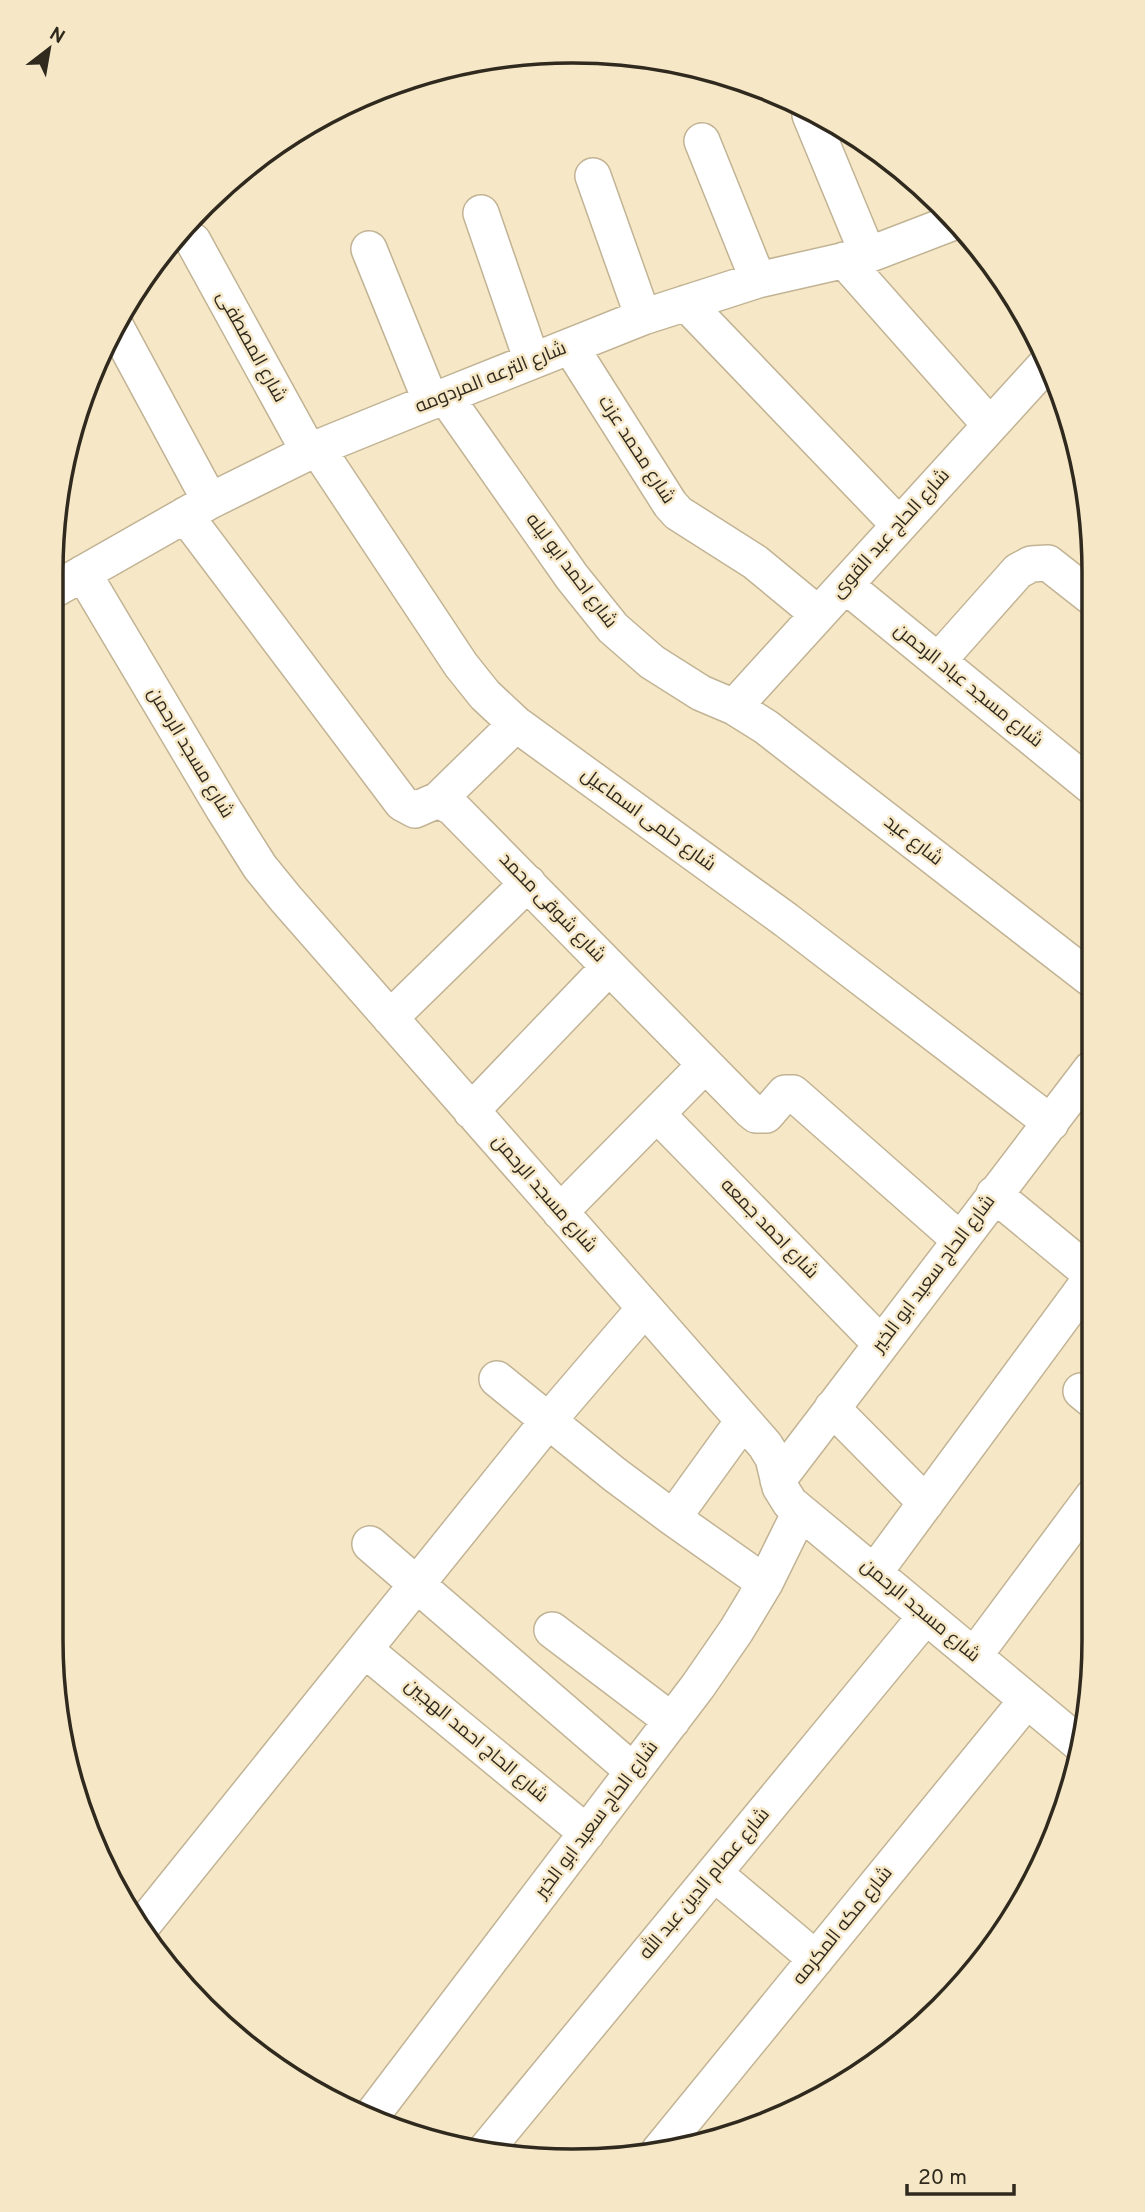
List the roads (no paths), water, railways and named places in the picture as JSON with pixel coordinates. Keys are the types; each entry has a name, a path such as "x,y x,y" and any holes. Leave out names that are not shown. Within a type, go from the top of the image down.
{"street":[{"path":"813,124 856,258 990,425"},
{"path":"702,141 758,280"},
{"path":"593,176 643,317"},
{"path":"481,213 532,361"},
{"name":"شارع الترعه المردومه","path":"63,585 198,508 313,450 438,399 643,317 758,280 856,258 945,225"},
{"name":"شارع المصطفى","path":"194,241 313,450"},
{"name":"شارع احمد ابو ليله","path":"369,249 438,399 572,577 613,628 652,662 701,693 734,707"},
{"path":"685,303 899,525"},
{"path":"121,338 198,508 402,803 415,810 438,800 516,724"},
{"name":"شارع محمد عزت","path":"570,346 678,513 755,562 818,614"},
{"name":"شارع الحاج عبد القوى","path":"734,707 990,425 1043,377"},
{"name":"شارع حلمى اسماعيل","path":"313,450 461,665 485,695 516,724 786,920 1051,1123"},
{"path":"938,662 1018,571 1031,564 1048,563 1082,590"},
{"name":"شارع مسجد الرحمن","path":"83,573 216,798 260,867 743,1421 773,1458 778,1480 790,1503 1027,1700 1074,1729"},
{"name":"شارع مسجد عباد الرحمن","path":"845,585 1082,779"},
{"name":"شارع عيد","path":"734,707 766,727 1082,972"},
{"name":"شارع شوقى محمد","path":"438,800 452,807 756,1115 766,1115 785,1093 793,1093 960,1240"},
{"path":"390,1018 528,883"},
{"path":"471,1111 609,967"},
{"path":"560,1212 705,1065"},
{"name":"شارع الحاج سعيد ابو الخير","path":"778,1480 994,1194 1051,1123 1082,1095"},
{"name":"شارع احمد جمعه","path":"657,1114 881,1344"},
{"path":"994,1194 1082,1268"},
{"path":"874,1573 1082,1290"},
{"path":"147,1920 548,1421 645,1309"},
{"path":"496,1379 673,1518 765,1583"},
{"path":"832,1408 926,1503"},
{"path":"673,1518 743,1421"},
{"path":"974,1656 1082,1511"},
{"name":"شارع الحاج سعيد ابو الخير","path":"377,2109 729,1642 765,1583 800,1512"},
{"path":"370,1544 633,1771"},
{"name":"شارع عصام الدين عبد الله","path":"492,2142 926,1616"},
{"path":"552,1630 672,1721"},
{"name":"شارع الحاج احمد الهجين","path":"365,1650 587,1833"},
{"name":"شارع مكه المكرمه","path":"668,2140 1027,1700"},
{"path":"714,1873 816,1958"}]}
